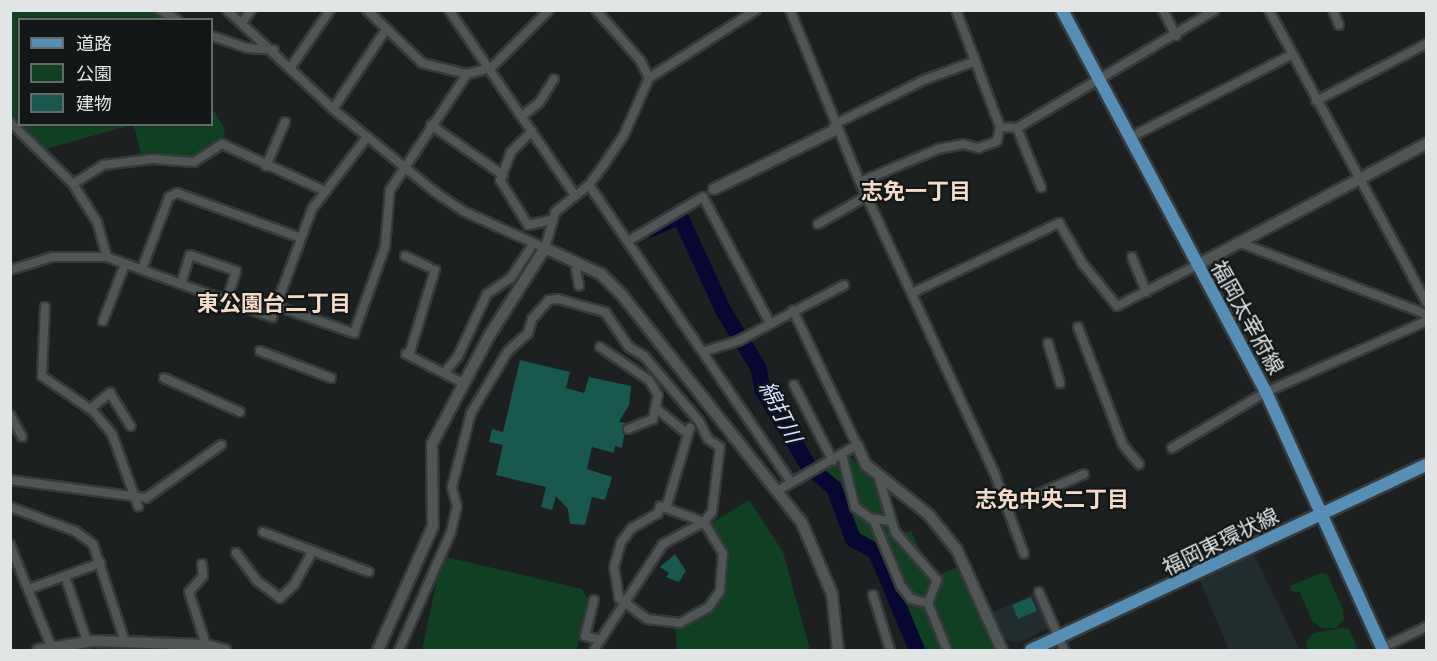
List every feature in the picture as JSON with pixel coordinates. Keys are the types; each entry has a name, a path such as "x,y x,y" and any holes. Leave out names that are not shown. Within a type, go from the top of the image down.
{"main road":[{"name":"福岡太宰府線","path":"1062,10 1266,392 1323,512 1382,649"},
{"name":"福岡東環状線","path":"1031,651 1062,645 1323,512 1426,465"}],"street":[{"path":"160,10 174,18"},
{"path":"227,10 274,50 333,109 463,211 601,274 622,295 802,523 821,559 832,594 838,651"},
{"path":"242,23 251,10"},
{"path":"291,67 330,10"},
{"path":"367,10 422,63 467,74 492,68 549,10"},
{"path":"449,10 492,68 574,194"},
{"path":"596,10 639,60 649,78"},
{"path":"378,651 433,526 432,444 463,384 545,248 551,220 574,194 589,185 624,135 649,78 745,13 756,10"},
{"path":"790,10 860,182 1007,508 1024,554"},
{"path":"860,182 938,149 963,144 978,148 997,141 1000,127 956,10"},
{"path":"1162,10 1176,36"},
{"path":"1000,127 1017,128 1097,79 1176,36 1215,10"},
{"path":"1269,10 1291,55 1426,302"},
{"path":"1334,10 1339,25"},
{"path":"333,109 387,28"},
{"path":"213,36 247,48 274,50"},
{"path":"1316,101 1426,44"},
{"path":"1129,138 1291,55"},
{"path":"714,189 833,131 837,123 924,80 976,60"},
{"path":"276,306 354,333 387,248 390,190 403,165 430,124 467,74"},
{"path":"523,116 539,103 554,79"},
{"path":"10,122 73,184 97,222 107,257"},
{"path":"266,166 285,122"},
{"path":"430,124 502,175"},
{"path":"1017,128 1041,187"},
{"path":"532,131 511,152 500,180 528,225 551,220"},
{"path":"10,270 52,257 107,257 272,317 302,238 324,190 367,137"},
{"path":"73,184 104,165 152,159 194,162 222,144 266,166 324,190"},
{"path":"912,293 1059,223 1083,264 1117,306 1197,266 1237,241 1358,177 1426,144"},
{"path":"589,185 705,351 790,481"},
{"path":"142,269 169,197 177,193 302,238"},
{"path":"818,224 867,196"},
{"path":"628,241 703,197 770,323"},
{"path":"1237,241 1426,314"},
{"path":"446,371 462,349 484,293 511,278 530,249"},
{"path":"181,284 190,255 236,271 227,301"},
{"path":"405,256 432,268 407,355 446,371 463,384"},
{"path":"1132,257 1146,292"},
{"path":"103,321 125,264"},
{"path":"576,270 579,286"},
{"path":"705,351 738,341 844,285"},
{"path":"399,651 451,532 457,506 452,487 471,413 496,368 528,333 532,319 549,300 594,304 604,312 629,347 644,356 699,420 708,439 720,447 716,500 704,522 663,544 594,651"},
{"path":"45,307 42,376 90,409 112,434 137,496 138,506"},
{"path":"793,310 857,445 879,478 890,521 898,538 937,580 928,603 947,651"},
{"path":"1172,448 1266,392 1426,321"},
{"path":"1078,327 1123,445 1139,464"},
{"path":"1048,343 1060,383"},
{"path":"600,347 649,380 658,395 658,410 647,424 628,429"},
{"path":"260,351 332,378"},
{"path":"164,378 240,412"},
{"path":"794,385 833,461"},
{"path":"90,409 110,393 131,426"},
{"path":"658,410 688,430 666,508"},
{"path":"10,415 22,436"},
{"path":"10,480 152,496 220,445"},
{"path":"777,491 790,481 833,461 857,445"},
{"path":"842,454 855,507 873,519 890,521"},
{"path":"1007,508 1084,474"},
{"path":"879,478 929,515 957,550 1002,651"},
{"path":"660,506 704,522 723,554 720,591 709,608 696,617 665,623 623,606 614,567 621,542 632,528 658,513 660,506"},
{"path":"10,507 75,531 93,544 125,642"},
{"path":"873,519 901,586 911,599 928,603"},
{"path":"263,531 369,572"},
{"path":"10,544 51,646"},
{"path":"236,553 256,580 280,598 294,585 313,550"},
{"path":"28,589 100,563"},
{"path":"202,564 204,576 189,592 206,645"},
{"path":"65,576 87,641"},
{"path":"1040,591 1062,645"},
{"path":"873,595 890,651"},
{"path":"594,600 585,636 601,640"},
{"path":"1382,649 1426,627"},
{"path":"38,651 51,646 87,641 206,645 225,651"}],"shaded area":[{"path":"1253,552 1300,650 1229,650 1200,581"},
{"path":"1035,593 1049,628 1019,643 1004,640 991,613"}],"green space":[{"path":"11,11 154,11 168,18 18,18 18,124 11,117"},
{"path":"213,110 225,129 223,140 193,159 141,156 134,126 213,126"},
{"path":"19,126 127,126 42,150"},
{"path":"851,457 873,481 893,536 911,531 933,578 960,566 996,650 915,650 878,548 853,537 832,483 817,473"},
{"path":"749,500 783,552 810,650 677,650 675,628 709,612 722,592 725,554 710,524"},
{"path":"442,556 582,589 588,600 577,650 422,650"},
{"path":"1321,573 1327,574 1343,609 1344,619 1336,628 1322,628 1312,621 1300,592 1291,591 1290,586"},
{"path":"1341,628 1349,629 1358,650 1308,650 1306,642 1313,633"}],"building":[{"path":"520,360 570,372 566,388 584,393 589,377 631,386 629,405 619,422 626,423 622,448 615,446 614,453 592,447 587,469 612,477 605,500 592,497 585,525 570,524 568,509 556,496 552,510 541,507 546,487 496,475 503,445 489,442 492,429 503,432"},
{"path":"675,554 686,571 679,582 666,577 669,573 660,567"},
{"path":"1031,597 1037,611 1018,619 1012,605"}],"waterway":[{"name":"綿打川","path":"651,229 680,216 723,310 759,369 762,389 809,467 834,488 853,539 876,552 917,650"}],"district":[{"name":"志免一丁目","path":"916,192"},
{"name":"東公園台二丁目","path":"274,304"},
{"name":"志免中央二丁目","path":"1052,500"}]}
